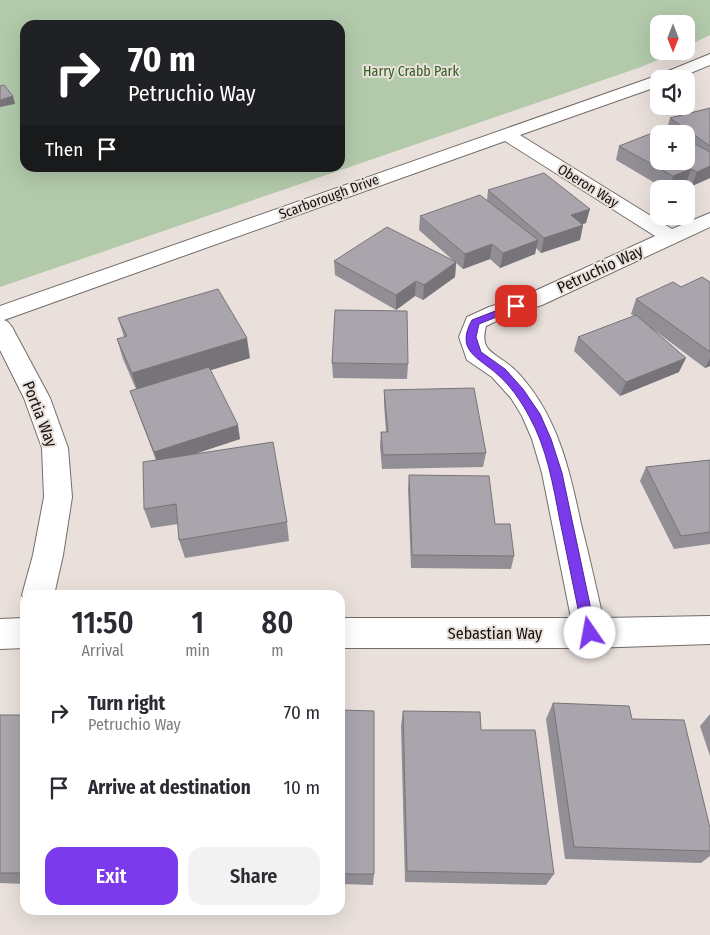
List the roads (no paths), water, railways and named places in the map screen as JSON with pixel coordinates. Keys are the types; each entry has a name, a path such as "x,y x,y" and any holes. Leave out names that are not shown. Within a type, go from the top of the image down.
{"street":[{"name":"Scarborough Drive","path":"682,70 710,59"},
{"name":"Scarborough Drive","path":"0,314 650,83"},
{"name":"Oberon Way","path":"506,134 671,237"},
{"name":"Petruchio Way","path":"590,633 556,473 545,439 534,414 520,392 501,371 476,354 471,337 475,322 534,300 710,219"},
{"name":"Portia Way","path":"0,327 37,398 56,448 58,497 39,590"},
{"name":"Sebastian Way","path":"345,633 590,633 710,630"},
{"path":"0,634 20,633"}],"park label":[{"name":"Harry Crabb Park","path":"411,71"}]}
